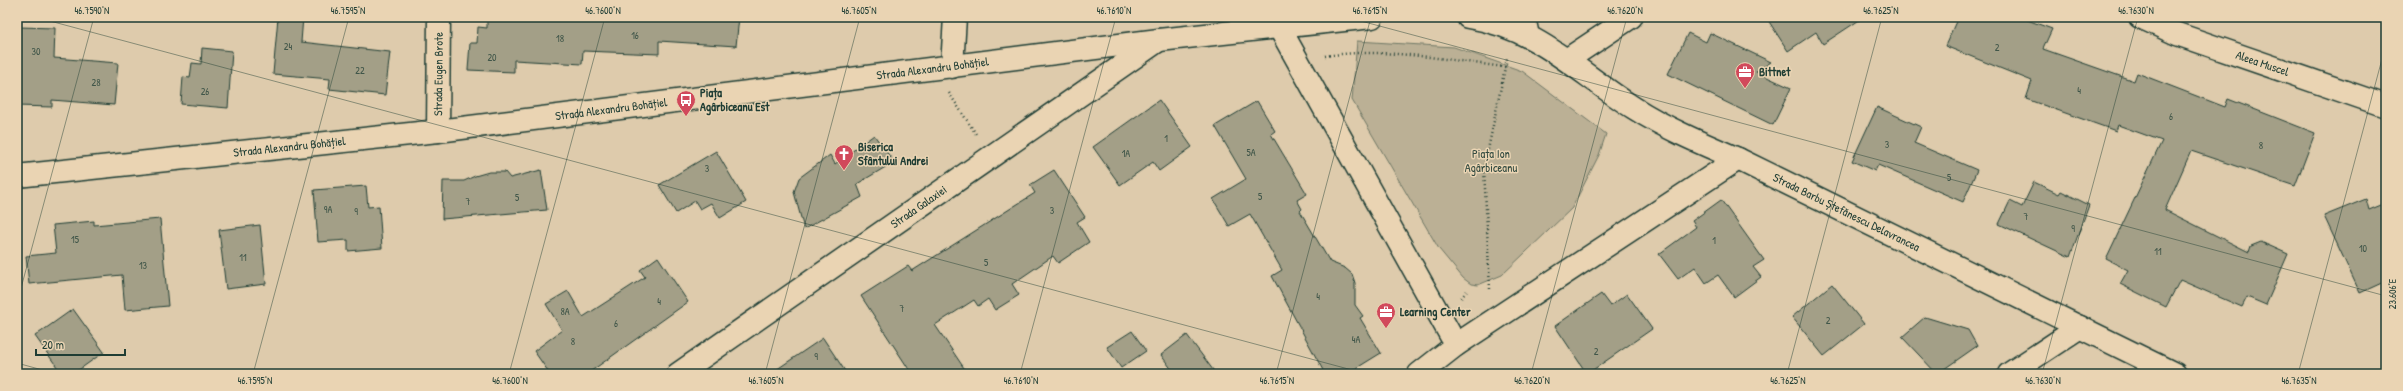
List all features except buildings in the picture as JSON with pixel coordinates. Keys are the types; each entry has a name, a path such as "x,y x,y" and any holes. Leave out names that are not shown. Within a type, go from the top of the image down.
{"main road":[{"name":"Strada Eugen Brote","path":"438,132 439,17"},
{"path":"943,68 954,17"},
{"name":"Strada Alexandru Bohățiel","path":"17,176 438,132 1159,40 1372,17"},
{"path":"1468,17 1509,27 1526,26"},
{"path":"1568,59 1631,17"},
{"name":"Aleea Muscel","path":"2140,17 2177,34 2386,106"},
{"name":"Strada Barbu Ștefănescu Delavrancea","path":"1526,26 1634,109 1677,132 1738,159 2175,374"},
{"path":"1279,27 1456,345"},
{"name":"Strada Galaxiei","path":"678,374 1159,40"},
{"path":"1419,374 1456,345 1738,159"},
{"path":"2009,374 2080,327"}],"path":[{"path":"1350,52 1388,53 1505,67"},
{"path":"1490,289 1484,169 1507,58"},
{"path":"943,68 990,157"}],"green space":[{"name":"Piața Ion Agârbiceanu","path":"1357,41 1454,47 1522,71 1606,134 1599,155 1572,208 1502,275 1478,285 1471,284 1463,278 1439,249 1352,100"}],"place":[{"name":"Bittnet","path":"1745,89"},
{"name":"Piața Agârbiceanu Est","path":"686,117"},
{"name":"Biserica Sfântului Andrei","path":"844,171"},
{"name":"Learning Center","path":"1386,329"}]}
